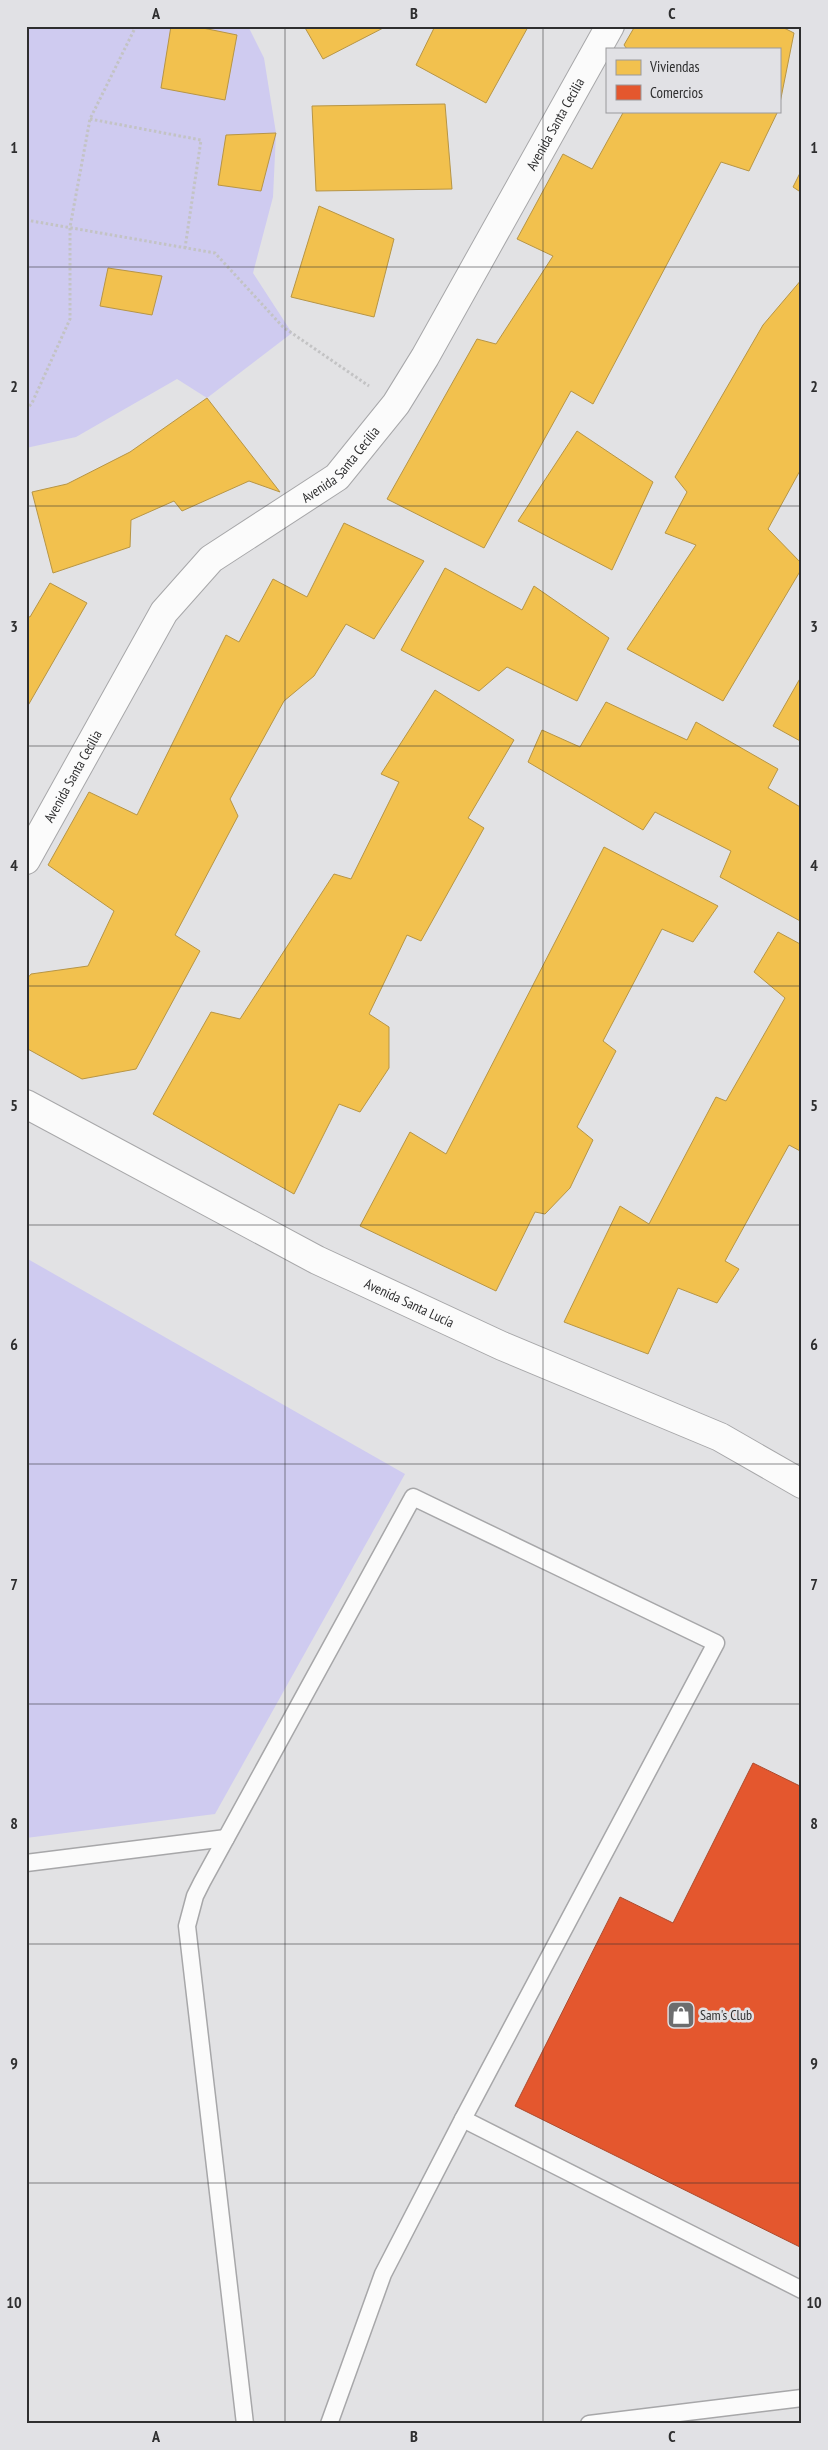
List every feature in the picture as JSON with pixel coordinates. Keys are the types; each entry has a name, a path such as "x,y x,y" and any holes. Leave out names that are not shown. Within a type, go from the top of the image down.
{"street":[{"name":"Avenida Santa Cecilia","path":"26,860 164,612 211,558 337,477 396,404 426,358 610,26"},
{"name":"Avenida Santa Lucía","path":"26,1104 317,1260 502,1346 720,1437 802,1484"}],"lane":[{"path":"245,2424 187,1926 195,1896 413,1497 716,1643 463,2118 383,2274 329,2424"},
{"path":"26,1862 226,1838"},
{"path":"463,2118 802,2290"},
{"path":"589,2424 802,2398"}],"path":[{"path":"26,410 32,403 70,319 70,227 90,119 136,26"},
{"path":"90,119 201,140 185,248"},
{"path":"26,220 215,253 283,326 372,388"}],"shaded area":[{"path":"26,26 248,26 264,58 276,133 273,197 253,273 292,333 207,398 177,379 76,437 26,448"},
{"path":"26,1258 405,1474 215,1814 26,1838"}],"building: Viviendas":[{"path":"171,26 193,26 237,35 225,100 161,88"},
{"path":"304,26 387,26 323,59"},
{"path":"435,26 528,27 486,103 416,65"},
{"path":"635,26 780,26 794,33 780,103 780,48 626,48 624,45"},
{"path":"445,104 452,189 316,191 312,106"},
{"path":"623,112 778,112 749,171 721,162 593,404 571,391 484,548 387,499 477,339 496,344 553,256 517,239 563,154 592,169"},
{"path":"276,133 261,191 218,185 226,135"},
{"path":"802,169 802,193 793,187"},
{"path":"319,206 394,239 374,317 291,297"},
{"path":"108,268 162,276 152,315 100,306"},
{"path":"802,279 802,467 768,529 802,564 802,568 723,701 627,649 696,545 665,533 687,492 675,477 763,325"},
{"path":"207,398 280,492 249,481 182,511 174,501 131,520 130,547 53,573 32,492 67,484 130,452"},
{"path":"577,431 653,482 612,570 518,521"},
{"path":"344,523 424,561 374,639 346,624 314,676 284,701 230,799 238,816 175,935 200,951 136,1069 82,1079 26,1048 26,980 31,974 88,966 114,911 48,865 89,792 137,815 226,635 239,642 273,579 307,597"},
{"path":"445,568 522,610 534,586 609,638 577,701 507,667 479,691 401,650"},
{"path":"50,583 87,603 26,709 26,616 30,617"},
{"path":"802,675 802,742 773,726"},
{"path":"435,690 514,740 468,818 484,828 421,941 407,935 369,1014 389,1027 389,1068 360,1112 339,1104 294,1194 153,1114 211,1012 240,1019 334,874 351,879 399,782 381,774"},
{"path":"606,702 687,740 696,722 778,769 768,788 802,808 802,922 720,877 731,851 655,812 643,830 528,762 542,730 580,747"},
{"path":"604,847 718,906 693,942 662,929 603,1041 616,1051 577,1127 593,1140 570,1188 545,1214 535,1212 496,1291 360,1226 410,1132 446,1154"},
{"path":"778,932 802,945 802,1152 789,1145 725,1261 739,1269 717,1303 678,1288 648,1354 564,1322 620,1206 649,1224 716,1097 726,1101 785,998 754,972"}],"building: Comercios":[{"name":"Sam's Club","path":"753,1763 802,1787 802,2248 515,2106 620,1897 673,1923"}],"place":[{"name":"Sam's Club","path":"681,2015"}]}
